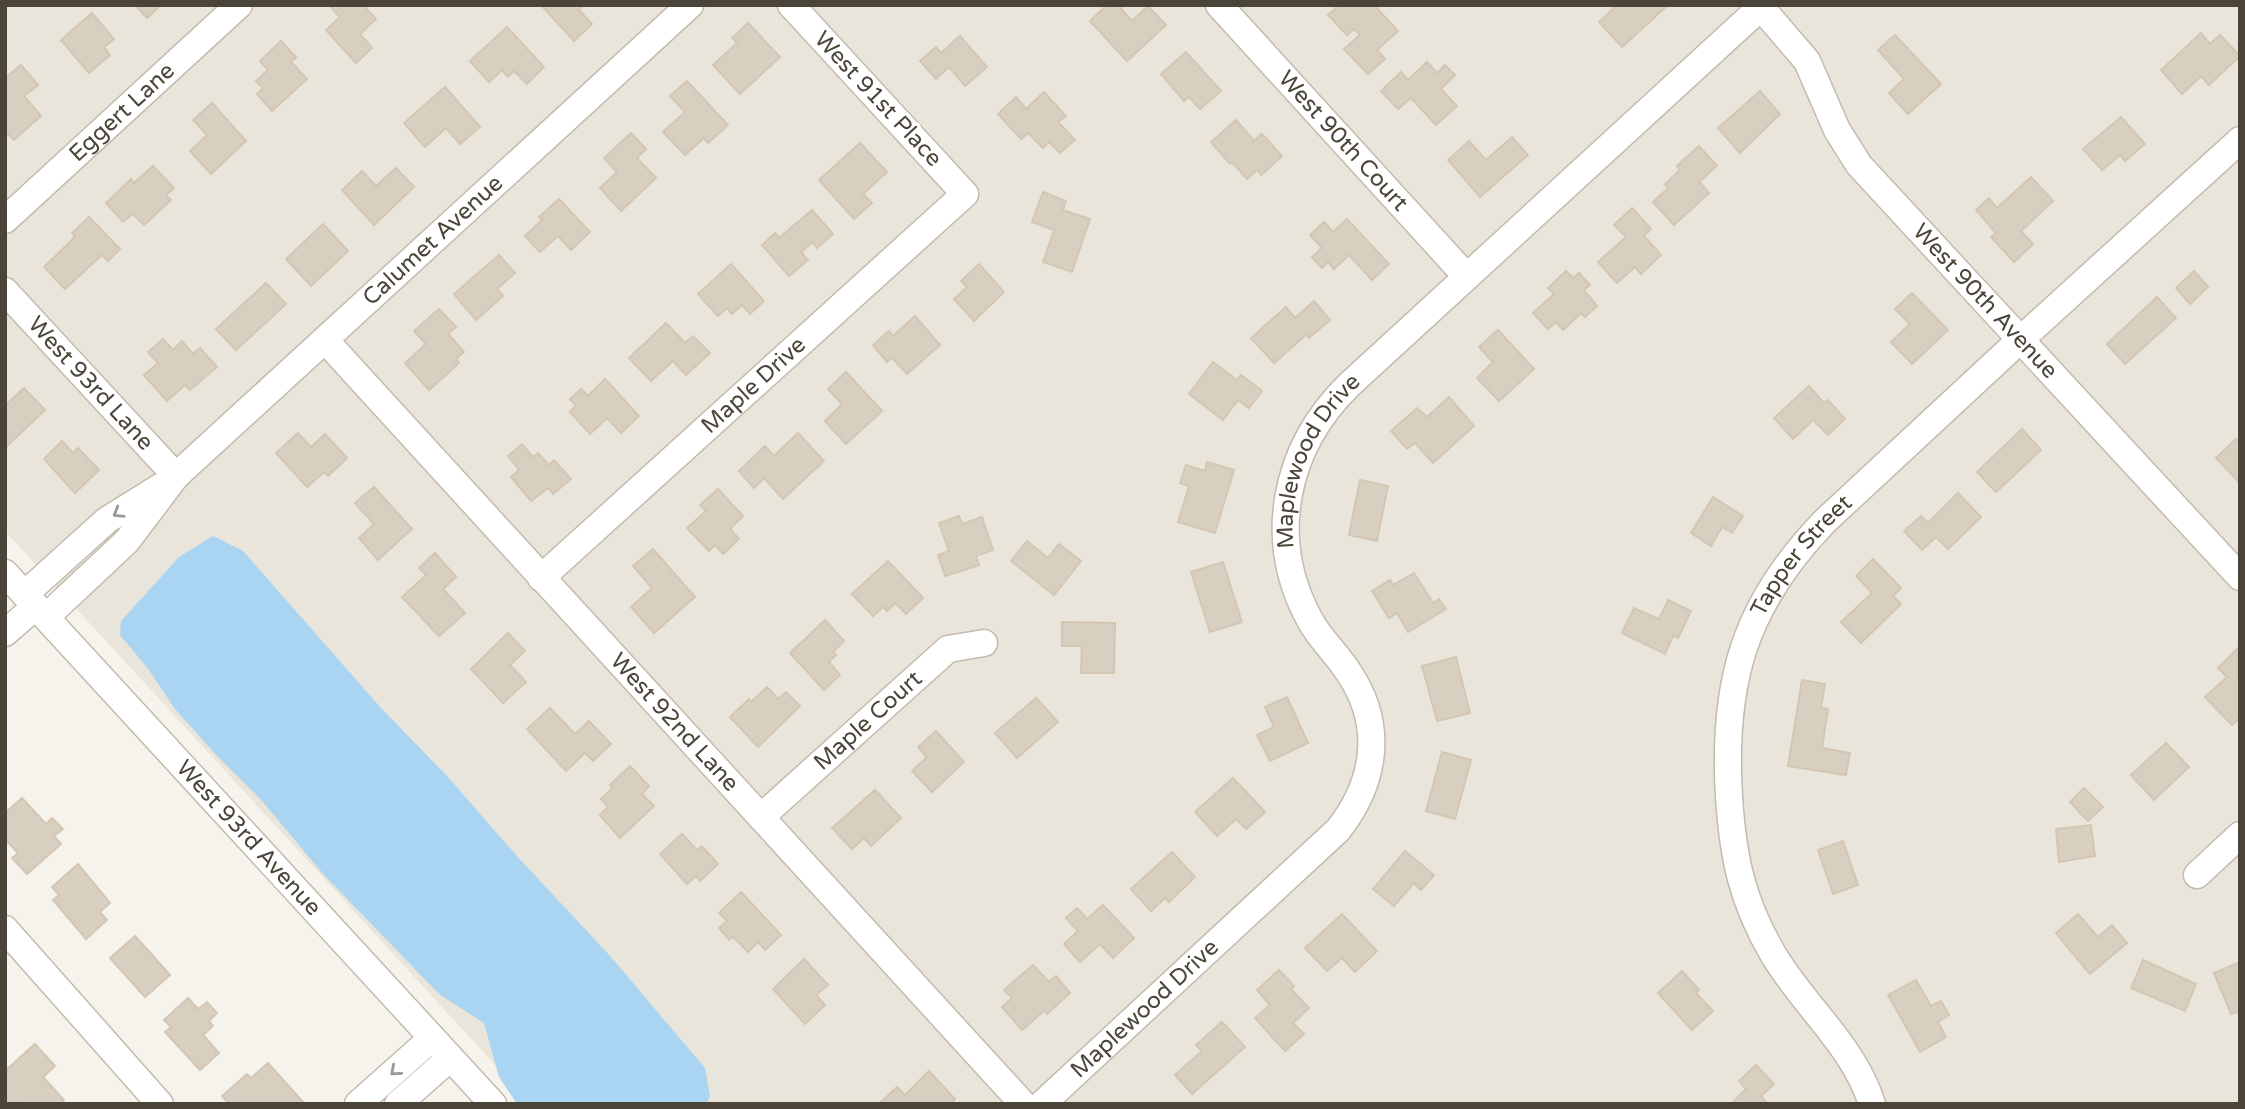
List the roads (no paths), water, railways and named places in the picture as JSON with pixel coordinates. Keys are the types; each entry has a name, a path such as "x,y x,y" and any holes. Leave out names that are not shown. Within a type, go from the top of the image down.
{"street":[{"name":"Eggert Lane","path":"5,220 239,5"},
{"name":"Calumet Avenue","path":"5,633 35,606 127,541 176,477 690,5"},
{"name":"West 91st Place","path":"791,5 965,194"},
{"name":"West 90th Court","path":"1219,5 1466,276"},
{"name":"Maplewood Drive","path":"1042,1104 1338,830 1358,802 1364,788 1371,753 1364,698 1312,624 1297,592 1287,556 1287,504 1290,488 1306,442 1325,411 1350,384 1466,276 1760,6"},
{"name":"West 90th Avenue","path":"1760,6 1807,61 1837,130 1859,164 2240,577"},
{"name":"Tapper Street","path":"1872,1104 1862,1080 1843,1048 1804,1001 1782,969 1747,902 1730,822 1727,736 1732,691 1741,653 1761,604 1790,560 1825,521 2240,139"},
{"name":"Maple Drive","path":"541,578 965,194"},
{"name":"West 93rd Lane","path":"5,291 176,477"},
{"name":"West 92nd Lane","path":"325,340 1023,1104"},
{"name":"West 93rd Avenue","path":"5,573 493,1104"},
{"name":"Maple Court","path":"761,817 947,649 984,643"},
{"path":"2197,874 2240,835"},
{"path":"5,929 160,1104"},
{"path":"358,1104 432,1038"},
{"path":"398,1104 450,1058"}],"water":[{"path":"213,536 243,551 381,708 447,776 611,957 705,1068 710,1097 706,1104 517,1104 499,1077 484,1023 439,994 324,875 263,802 175,709 149,670 120,635 121,621 179,557"}]}
